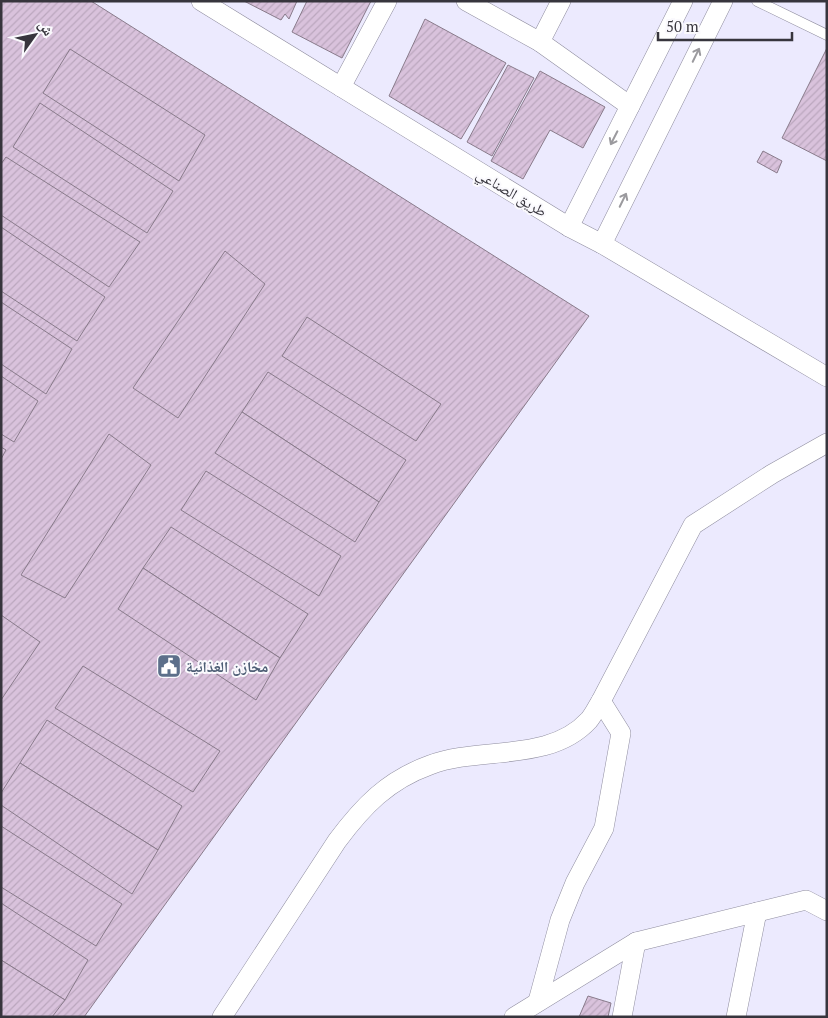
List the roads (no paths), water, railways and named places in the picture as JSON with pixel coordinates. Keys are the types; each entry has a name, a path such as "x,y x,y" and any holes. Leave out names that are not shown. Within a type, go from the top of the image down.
{"street":[{"name":"طريق الصناعي","path":"201,1 569,227 602,244 827,377"},
{"path":"341,88 387,1"},
{"path":"466,1 540,42 630,106"},
{"path":"540,42 560,1"},
{"path":"569,227 684,1"},
{"path":"602,244 722,1"},
{"path":"222,1017 337,841 355,817 377,794 403,776 431,764 461,757 553,744 573,734 589,719 601,701 692,525 772,474 827,443"},
{"path":"538,1002 560,920 575,883 604,828 621,733 601,701"},
{"path":"518,1015 636,942 806,900 827,911"},
{"path":"736,1017 757,912"},
{"path":"622,1017 636,942"}],"lane":[{"path":"757,1 827,35"}],"place":[{"name":"مخازن الغذائية","path":"169,666"}]}
